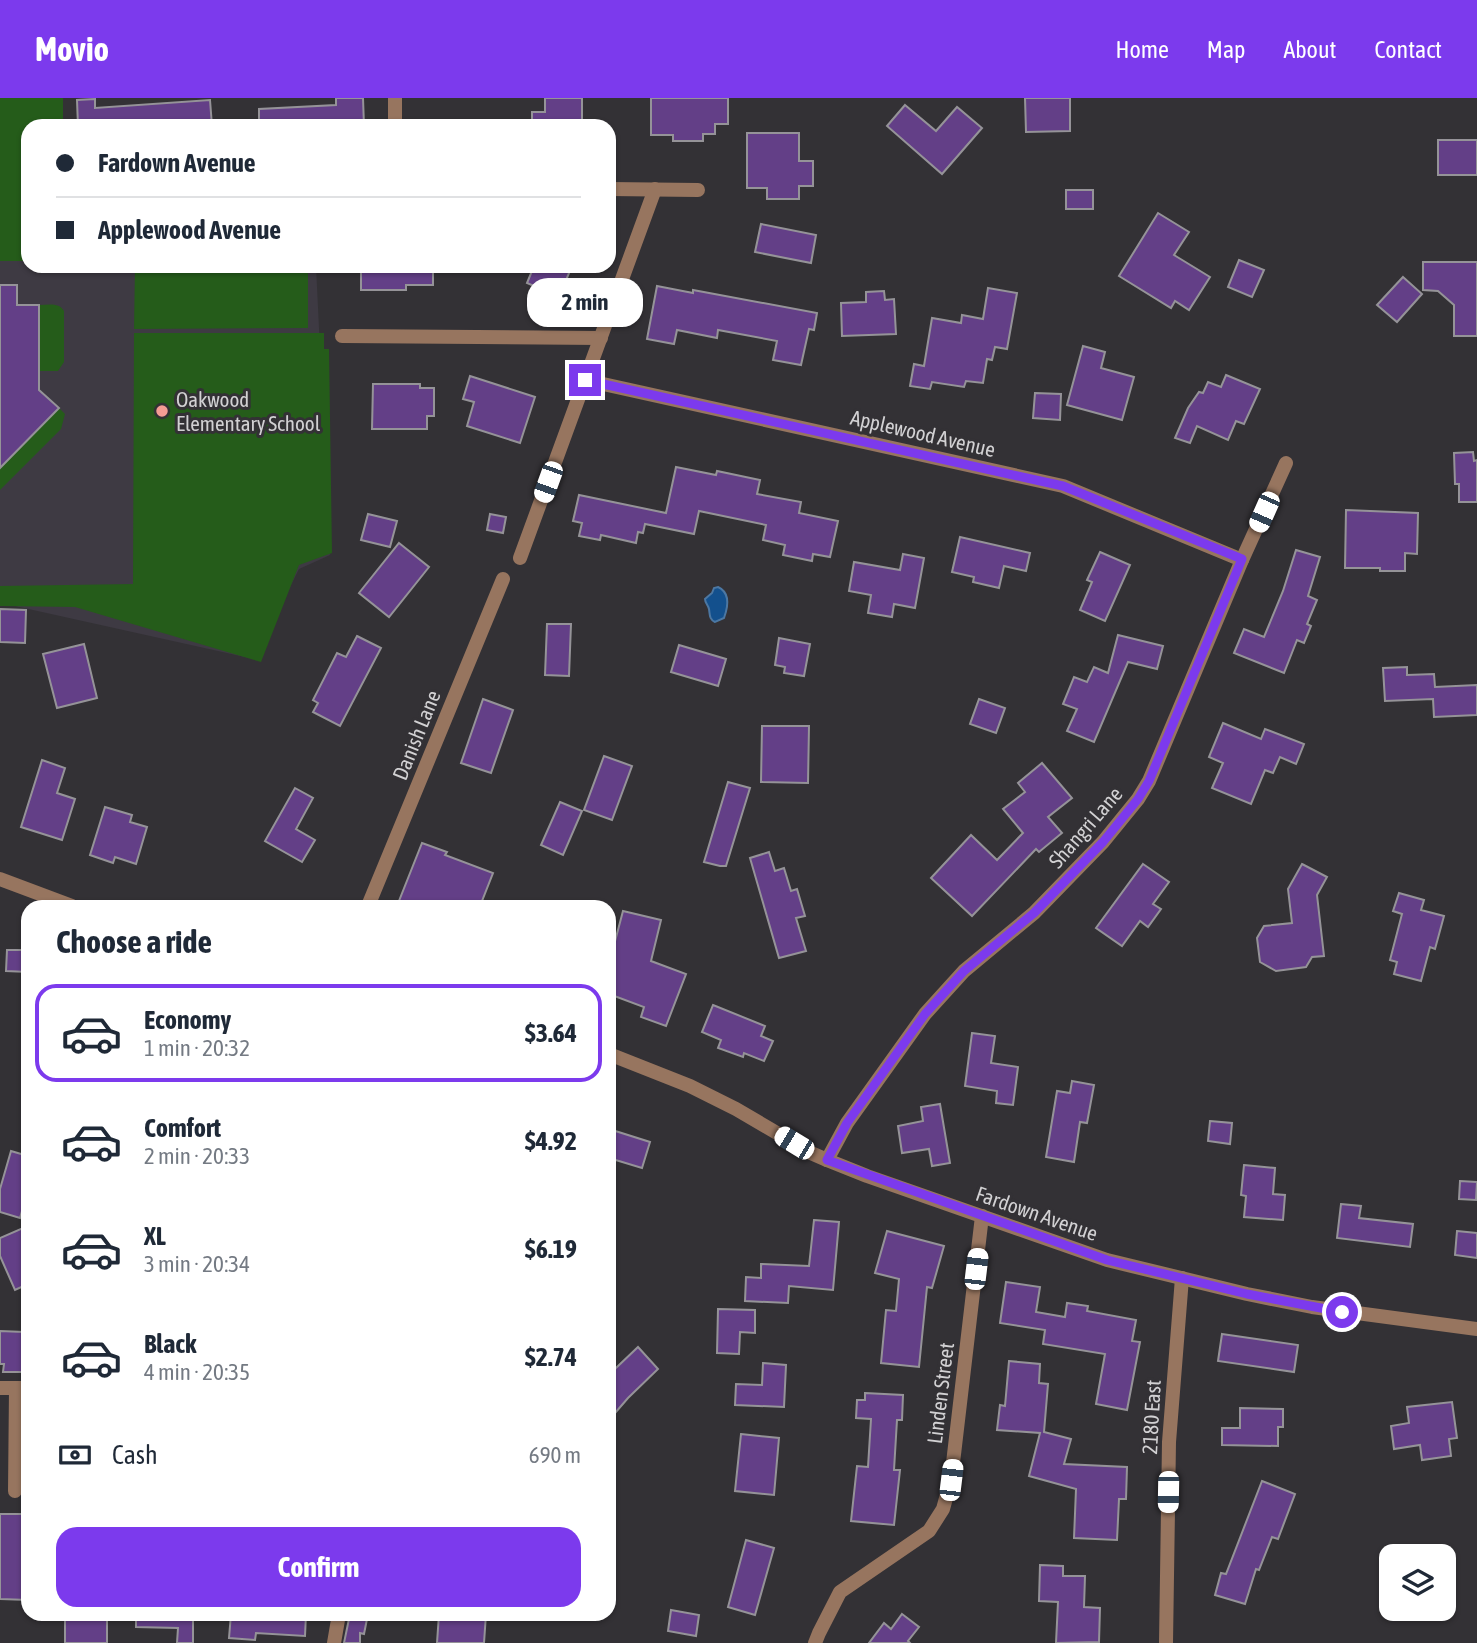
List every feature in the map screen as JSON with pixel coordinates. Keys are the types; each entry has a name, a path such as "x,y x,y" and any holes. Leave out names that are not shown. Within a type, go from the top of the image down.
{"street":[{"path":"395,98 395,119"},
{"path":"616,189 698,190"},
{"path":"520,558 655,189"},
{"path":"341,336 601,338"},
{"name":"Applewood Avenue","path":"585,380 1063,486 1242,559"},
{"name":"Shangri Lane","path":"827,1160 847,1123 925,1014 964,971 1034,913 1103,842 1138,799 1149,781 1242,559 1286,463"},
{"name":"Danish Lane","path":"370,900 503,579"},
{"path":"0,879 56,900"},
{"name":"Fardown Avenue","path":"616,1057 691,1086 810,1153 1107,1260 1312,1307 1477,1329"},
{"name":"Linden Street","path":"815,1643 840,1592 929,1531 943,1509 951,1480 982,1216"},
{"name":"2180 East","path":"1166,1643 1169,1442 1182,1278"},
{"path":"0,1388 21,1388"},
{"path":"15,1491 21,1403"},
{"path":"334,1643 338,1621"}],"shaded area":[{"name":"Oakwood Elementary School","path":"0,210 21,210 21,273 316,273 330,555 299,569 254,659 15,606 0,606"}],"green space":[{"path":"0,98 63,98 63,119 21,119 21,261 0,261"},
{"path":"135,273 308,273 308,328 134,329"},
{"path":"39,305 56,305 64,311 64,362 58,371 39,371"},
{"path":"134,333 324,333 324,349 329,349 332,553 299,565 261,662 75,607 0,606 0,586 133,584"},
{"path":"59,408 65,414 61,429 0,490 0,468"}],"water":[{"path":"718,587 727,597 727,605 724,618 715,622 705,599"}],"building":[{"path":"336,98 363,98 364,119 259,119 259,109 336,105"},
{"path":"545,98 582,98 582,119 532,119 532,112 545,112"},
{"path":"651,98 728,98 728,124 715,124 715,134 703,134 703,141 673,141 673,135 651,135"},
{"path":"1025,98 1070,98 1070,131 1026,132"},
{"path":"95,99 95,108 210,100 211,119 78,119 77,100"},
{"path":"905,105 936,131 957,107 982,128 942,174 887,126"},
{"path":"747,133 799,133 799,161 813,161 813,186 799,186 799,199 767,199 767,188 747,188"},
{"path":"1438,140 1477,140 1477,175 1438,175"},
{"path":"1066,190 1093,190 1093,209 1066,209"},
{"path":"1158,213 1189,232 1174,255 1210,277 1189,310 1175,301 1171,308 1119,276"},
{"path":"761,224 816,235 811,263 755,252"},
{"path":"1239,260 1264,270 1252,297 1228,287"},
{"path":"1423,262 1477,262 1477,336 1454,336 1454,305 1438,291 1423,290"},
{"path":"361,273 433,273 433,285 406,285 406,290 361,290"},
{"path":"531,273 569,273 559,297 527,283"},
{"path":"1403,277 1422,294 1397,322 1377,305"},
{"path":"0,285 17,285 17,305 39,305 39,390 59,408 0,468"},
{"path":"657,286 817,313 814,330 809,329 801,365 773,360 777,341 718,330 717,338 677,330 674,344 647,339"},
{"path":"988,288 1017,293 1007,349 995,347 992,360 987,359 983,383 966,381 964,387 932,382 930,389 910,386 914,364 924,366 932,318 961,323 962,315 983,319"},
{"path":"884,291 885,300 894,299 896,334 842,336 841,303 866,302 866,292"},
{"path":"1083,346 1105,352 1101,368 1134,377 1122,420 1067,405"},
{"path":"1226,375 1260,389 1244,424 1236,421 1228,440 1197,426 1190,443 1175,438 1188,408 1199,392 1203,393 1208,382 1221,387"},
{"path":"470,376 535,397 520,443 467,426 474,402 463,399"},
{"path":"373,384 420,384 420,388 434,388 434,416 427,416 427,429 372,429"},
{"path":"1035,393 1061,394 1060,420 1033,418"},
{"path":"1473,452 1474,461 1477,460 1477,502 1459,502 1459,484 1455,484 1454,453"},
{"path":"676,467 716,475 717,471 760,480 757,494 801,502 799,513 838,521 830,557 813,554 812,561 783,555 785,545 763,540 766,525 699,511 694,534 645,524 643,533 638,532 636,543 601,535 600,540 579,536 582,523 573,521 579,495 666,513"},
{"path":"1346,510 1418,513 1417,554 1405,553 1405,571 1345,568"},
{"path":"368,514 397,521 390,547 361,540"},
{"path":"490,514 506,517 503,533 487,530"},
{"path":"960,537 1030,553 1026,571 1004,566 999,588 973,582 974,577 952,572"},
{"path":"399,543 429,567 389,617 359,593"},
{"path":"1296,550 1320,557 1308,596 1317,600 1307,624 1311,626 1304,643 1297,640 1284,673 1234,653 1244,629 1264,637"},
{"path":"1100,552 1130,565 1105,621 1080,610 1092,582 1087,580"},
{"path":"903,554 924,558 915,608 894,604 892,617 868,613 871,595 849,591 854,562 900,570"},
{"path":"0,609 26,610 25,643 0,642"},
{"path":"547,624 571,624 569,676 545,675"},
{"path":"1118,635 1163,646 1157,669 1128,662 1094,742 1067,731 1077,709 1063,704 1074,677 1087,682 1094,667 1108,673"},
{"path":"357,636 381,648 340,726 313,712 318,703 313,700 337,653 346,657"},
{"path":"779,638 810,644 804,676 784,673 785,667 775,665"},
{"path":"84,644 97,698 57,708 43,654"},
{"path":"679,645 726,659 718,686 671,672"},
{"path":"1407,667 1407,675 1434,674 1435,687 1477,685 1477,715 1434,717 1433,699 1385,701 1383,668"},
{"path":"483,699 513,710 491,773 461,763"},
{"path":"979,699 1005,708 996,733 970,724"},
{"path":"1223,723 1261,739 1265,729 1304,744 1296,764 1280,757 1273,773 1265,770 1251,804 1212,788 1223,763 1209,757"},
{"path":"762,726 809,726 808,783 761,782"},
{"path":"604,756 632,766 612,820 584,810"},
{"path":"42,760 65,768 57,793 75,799 62,840 21,827"},
{"path":"1042,763 1072,798 1048,817 1062,833 1039,852 1036,849 972,916 931,878 971,835 997,860 1023,833 1003,809 1025,792 1018,783"},
{"path":"728,782 750,788 726,866 720,866 704,862"},
{"path":"295,788 313,798 296,829 315,840 302,862 265,841"},
{"path":"560,802 582,811 563,855 541,845"},
{"path":"105,807 132,815 130,822 147,827 136,864 115,857 113,863 90,855"},
{"path":"422,843 447,852 445,855 493,873 482,900 399,900"},
{"path":"769,852 775,871 784,868 791,891 797,889 805,916 796,918 806,951 779,958 750,858"},
{"path":"1143,864 1169,882 1153,904 1161,909 1148,927 1140,921 1122,946 1096,928"},
{"path":"1302,864 1327,877 1317,895 1324,956 1312,957 1306,967 1276,971 1260,962 1257,938 1264,926 1292,923 1288,889"},
{"path":"1399,893 1424,900 1421,910 1444,916 1435,949 1430,947 1421,981 1394,974 1397,962 1390,960 1402,914 1393,911"},
{"path":"623,911 661,920 651,961 686,974 666,1026 641,1017 644,1007 616,997 616,938"},
{"path":"7,950 21,950 21,972 6,971"},
{"path":"713,1005 765,1026 761,1036 773,1041 764,1061 744,1053 743,1057 718,1048 721,1040 702,1032"},
{"path":"972,1033 995,1036 991,1063 1018,1067 1013,1105 996,1103 997,1091 965,1086"},
{"path":"1072,1081 1094,1085 1087,1123 1080,1122 1074,1162 1046,1157 1057,1091 1070,1093"},
{"path":"940,1104 950,1163 932,1166 929,1149 902,1153 898,1126 923,1121 921,1107"},
{"path":"1210,1121 1232,1123 1230,1144 1208,1141"},
{"path":"616,1131 650,1142 642,1168 616,1160"},
{"path":"11,1151 21,1154 20,1218 0,1212 0,1189"},
{"path":"1244,1165 1275,1168 1273,1194 1285,1195 1283,1220 1244,1217 1246,1196 1241,1195"},
{"path":"1460,1181 1477,1182 1476,1200 1459,1199"},
{"path":"1341,1204 1361,1206 1359,1218 1413,1224 1410,1247 1337,1238"},
{"path":"814,1220 839,1222 833,1290 789,1286 788,1303 745,1301 746,1277 761,1278 761,1264 809,1266"},
{"path":"21,1229 21,1287 15,1290 0,1256 0,1238"},
{"path":"887,1231 944,1246 932,1288 927,1287 919,1367 881,1363 886,1310 896,1311 899,1279 875,1273"},
{"path":"1457,1231 1477,1233 1477,1258 1455,1255"},
{"path":"1006,1282 1040,1287 1036,1312 1065,1317 1067,1303 1088,1306 1087,1311 1136,1320 1132,1341 1140,1342 1127,1410 1096,1404 1105,1354 1043,1344 1045,1330 1000,1323"},
{"path":"718,1309 755,1310 755,1333 740,1332 739,1354 717,1353"},
{"path":"0,1331 21,1332 21,1372 3,1372 4,1364 0,1364"},
{"path":"1222,1334 1298,1345 1294,1372 1218,1361"},
{"path":"638,1347 658,1369 616,1412 616,1368"},
{"path":"1009,1361 1040,1364 1039,1383 1048,1384 1044,1432 1071,1439 1064,1464 1127,1467 1126,1499 1119,1499 1117,1540 1074,1538 1076,1489 1029,1476 1040,1433 997,1430 1000,1405 1005,1406"},
{"path":"763,1363 786,1365 784,1407 735,1405 736,1384 762,1385"},
{"path":"865,1393 903,1395 902,1420 897,1420 894,1470 900,1470 894,1525 851,1521 857,1466 868,1467 871,1419 856,1418 857,1400 865,1400"},
{"path":"1452,1402 1457,1438 1449,1439 1451,1456 1422,1460 1420,1445 1394,1449 1391,1426 1409,1423 1407,1407"},
{"path":"1240,1408 1283,1409 1283,1427 1278,1427 1278,1446 1222,1445 1222,1428 1240,1428"},
{"path":"741,1434 779,1438 774,1495 735,1491"},
{"path":"1262,1481 1295,1494 1278,1539 1272,1537 1259,1570 1256,1569 1245,1604 1215,1595 1221,1573 1226,1574"},
{"path":"0,1514 21,1514 21,1600 0,1599"},
{"path":"746,1540 774,1548 755,1615 728,1607"},
{"path":"1040,1565 1063,1566 1063,1576 1085,1576 1084,1607 1100,1608 1099,1642 1056,1643 1058,1602 1039,1601"},
{"path":"671,1610 699,1615 696,1636 668,1631"},
{"path":"902,1614 919,1627 908,1641 910,1643 869,1643 884,1623 891,1629"},
{"path":"65,1621 107,1621 107,1643 65,1643"},
{"path":"136,1621 193,1621 193,1643 177,1643 178,1628 136,1627"},
{"path":"230,1621 306,1621 305,1636 256,1633 255,1640 229,1638"},
{"path":"349,1621 367,1621 364,1634 360,1633 360,1643 344,1643"},
{"path":"439,1621 486,1621 484,1643 437,1643"}],"place":[{"name":"Oakwood Elementary School","path":"162,411"}],"route":[{"path":"585,380 1063,486 1242,559 1149,781 1138,799 1103,842 1034,913 964,971 925,1014 847,1123 827,1160 1107,1260 1247,1294 1342,1312"}]}
